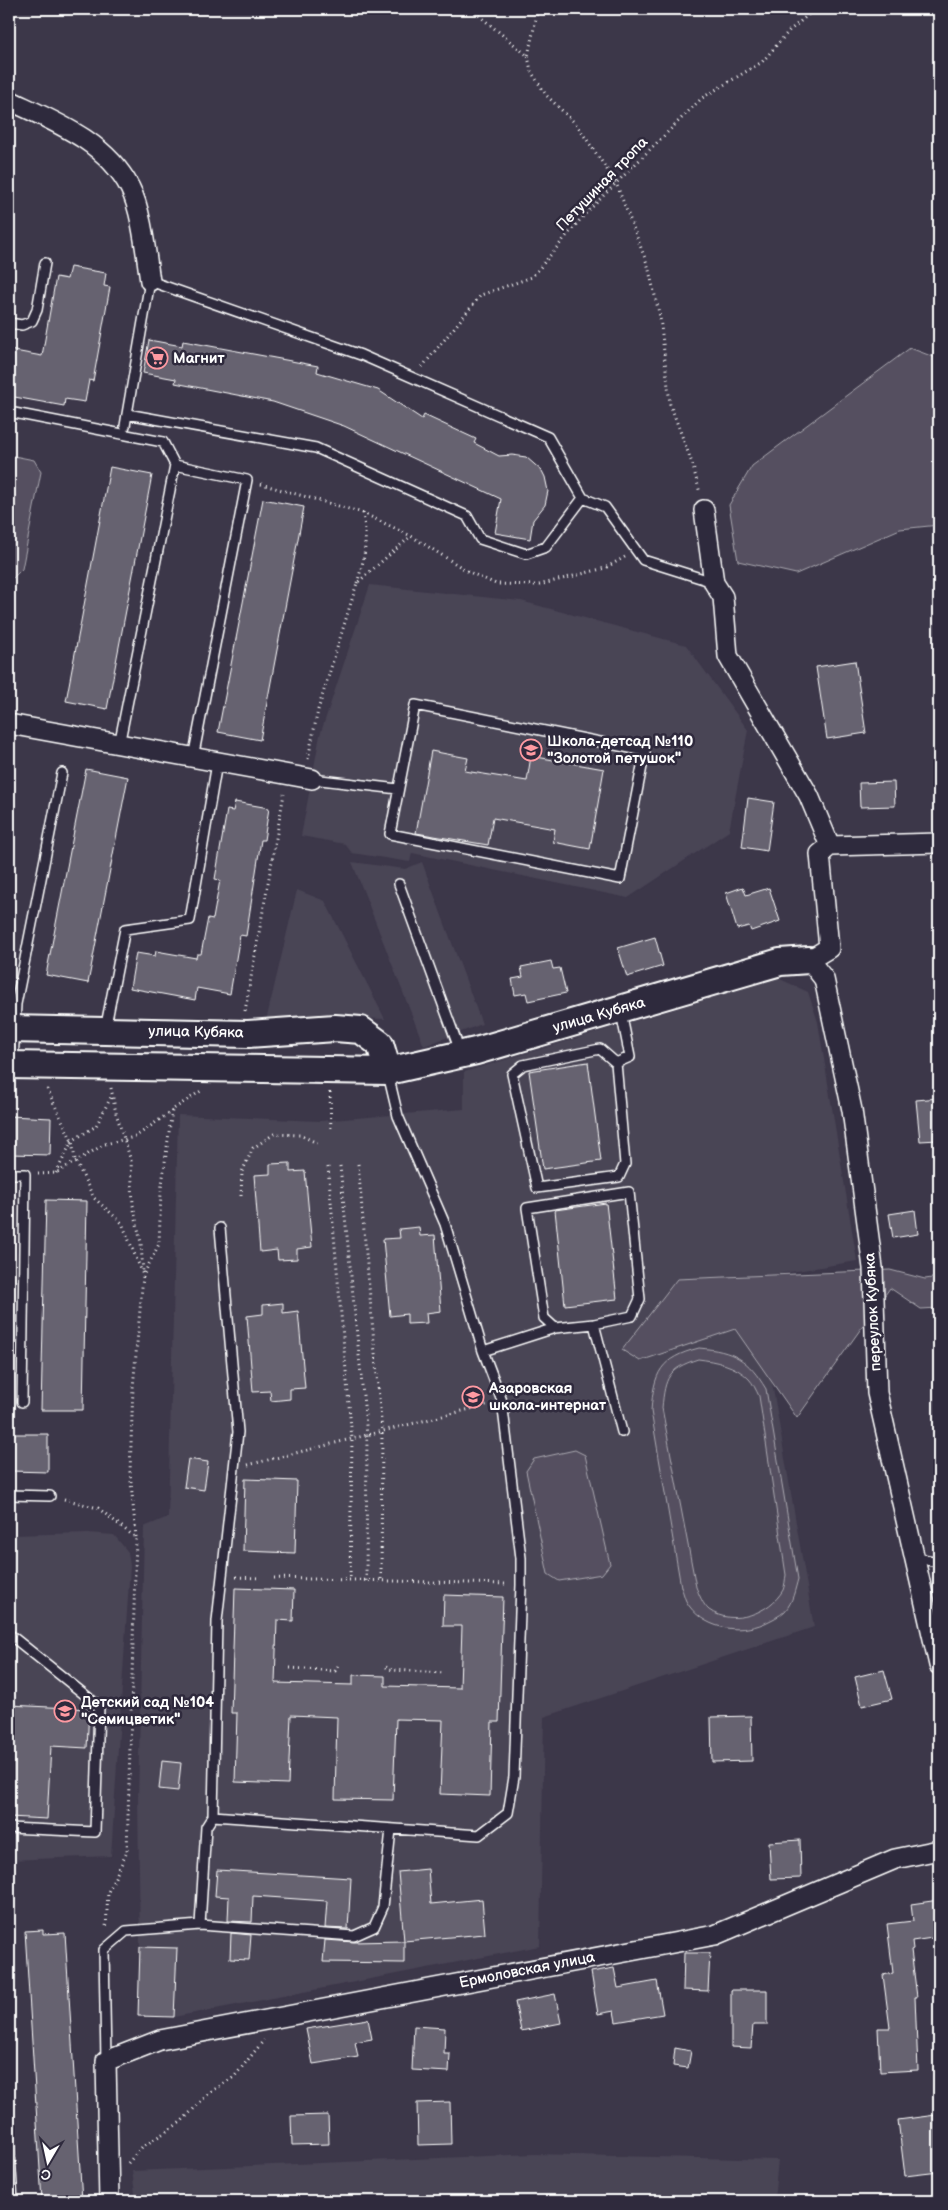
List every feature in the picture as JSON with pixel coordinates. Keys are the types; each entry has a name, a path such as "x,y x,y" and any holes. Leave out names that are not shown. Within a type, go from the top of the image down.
{"street":[{"path":"9,100 74,131 109,160 130,188 142,227 150,281"},
{"path":"704,510 714,583 723,597 728,656 809,796 830,846"},
{"path":"9,724 301,778"},
{"path":"809,960 829,948 820,854 830,846 939,843"},
{"name":"улица Кубяка","path":"11,1065 388,1071 461,1054 780,962 809,960"},
{"name":"переулок Кубяка","path":"809,960 824,979 852,1110 873,1268 877,1392 939,1665"},
{"name":"улица Кубяка","path":"12,1029 248,1034 335,1028 361,1030 380,1044 388,1071"},
{"name":"Ермоловская улица","path":"106,2061 160,2040 716,1935 895,1859 939,1850"},
{"path":"106,2061 109,2195"}],"lane":[{"path":"9,323 22,325 32,321 37,310 45,264"},
{"path":"124,426 150,281 362,355 548,437 583,498 605,507 643,560 714,583"},
{"path":"9,412 163,442 175,464 119,745"},
{"path":"126,414 316,448 467,516 480,539 526,554 546,547 583,498"},
{"path":"175,464 247,480 193,759"},
{"path":"415,705 645,751 620,879 390,834 398,789 415,705"},
{"path":"105,1030 125,929 190,920 217,763"},
{"path":"11,1065 12,1029 16,1004 62,773"},
{"path":"301,778 398,789"},
{"path":"399,884 461,1054"},
{"path":"616,1063 630,1057 620,1009"},
{"path":"600,1050 616,1063 625,1164 619,1177 537,1188 512,1074 522,1065 600,1050"},
{"path":"213,1816 479,1835 508,1812 514,1777 521,1558 502,1401 483,1351 445,1224 398,1116 388,1071"},
{"path":"9,1174 25,1174 22,1402"},
{"path":"483,1351 555,1328 594,1324 632,1316 640,1299 629,1192 527,1208 544,1318 555,1328"},
{"path":"200,1925 206,1828 213,1816 217,1621 238,1432 220,1228"},
{"path":"594,1324 622,1432"},
{"path":"9,1495 50,1496"},
{"path":"916,1558 939,1562"},
{"path":"9,1634 99,1706 95,1832 9,1828"},
{"path":"106,2061 104,1950 126,1931 200,1925 354,1936 374,1927 383,1907 391,1829"},
{"path":"9,2139 13,2201"}],"path":[{"path":"471,9 528,56"},
{"path":"538,9 528,56 530,71 546,95 577,125 616,184 648,266 660,317 670,404 692,464 704,510"},
{"name":"Петушиная тропа","path":"413,378 481,295 532,277 585,214 702,98 762,62 789,31 814,9"},
{"path":"247,480 363,513 411,536 470,572 496,584 539,585 605,568 637,551"},
{"path":"242,1015 246,1011 318,710 364,560 367,541 363,513"},
{"path":"357,583 411,536"},
{"path":"104,1950 108,1892 127,1852 136,1538 130,1472 133,1388 143,1276 141,1243 133,1205 131,1161 112,1096 110,1082"},
{"path":"46,1087 72,1141 75,1160 94,1198 122,1223 143,1276"},
{"path":"25,1174 56,1173 75,1160 106,1144 135,1136 204,1089"},
{"path":"56,1173 72,1141 96,1126 112,1096"},
{"path":"143,1276 159,1244 161,1192 172,1110"},
{"path":"241,1196 242,1172 253,1148 274,1134 300,1134 317,1143"},
{"path":"358,1164 382,1431 381,1581"},
{"path":"340,1166 367,1435 366,1581"},
{"path":"328,1167 352,1438 350,1580"},
{"path":"234,1468 502,1401"},
{"path":"50,1496 98,1508 136,1538"},
{"path":"221,1576 260,1578"},
{"path":"274,1578 521,1585"},
{"path":"290,1668 335,1671 338,1666"},
{"path":"386,1667 392,1670 444,1673"},
{"path":"109,2195 142,2148 182,2122 210,2093 234,2077 260,2046 280,2016"}],"shaded area":[{"path":"910,348 939,359 939,525 900,529 796,574 738,561 729,505 752,466"},
{"path":"9,455 34,460 41,472 22,569 10,581"},
{"name":"Школа-детсад №110 \"Золотой петушок\"","path":"370,585 521,601 686,645 748,730 729,831 628,898 412,853 410,862 352,853 345,844 301,836 320,735"},
{"path":"352,862 405,869 422,862 482,1024 424,1046"},
{"path":"297,890 325,901 385,1019 324,1017 266,1021"},
{"name":"Азаровская школа-интернат","path":"778,978 808,992 818,1022 857,1261 754,1278 814,1627 544,1717 540,1946 174,2017 176,1948 140,1947 138,1799 144,1527 168,1517 178,1115 320,1121 464,1109 464,1072"},
{"path":"890,1270 925,1279 939,1277 939,1308 921,1309 890,1288 797,1418 735,1329 640,1361 622,1350 677,1279"},
{"path":"699,1348 731,1354 753,1370 766,1389 798,1579 792,1600 785,1611 781,1615 755,1627 732,1629 721,1627 701,1618 686,1601 681,1587 651,1411 657,1377 667,1362 686,1352","holes":["698,1359 725,1364 738,1370 750,1381 759,1396 786,1575 783,1590 777,1598 760,1611 740,1617 719,1615 709,1610 696,1587 662,1408 665,1389 670,1376 680,1367"]},
{"path":"575,1450 585,1455 610,1564 602,1574 559,1581 548,1574 526,1471 534,1459"},
{"name":"Детский сад №104 \"Семицветик\"","path":"88,1533 114,1535 128,1552 130,1566 111,1856 9,1860 9,1535"},
{"path":"534,2154 778,2160 774,2201 136,2201 132,2171"}],"building":[{"path":"70,267 106,273 104,286 110,287 93,381 89,380 85,402 65,399 64,406 9,396 9,350 42,356 56,277 67,279"},
{"path":"149,340 182,346 183,341 318,366 317,372 378,390 422,419 424,415 476,439 474,443 499,456 526,457 542,471 548,491 545,505 533,520 530,539 495,533 501,499 344,426 273,402 175,383 176,379 143,373"},
{"path":"110,467 152,475 107,709 66,701"},
{"path":"263,499 304,507 260,740 218,732"},
{"path":"855,661 866,733 827,739 816,667"},
{"path":"431,751 468,758 465,771 527,781 531,756 604,769 590,849 553,842 555,829 493,818 488,845 416,833"},
{"path":"86,769 128,777 88,983 46,975"},
{"path":"894,782 895,806 860,807 859,783"},
{"path":"748,798 774,802 767,851 742,847"},
{"path":"235,802 269,808 264,840 261,840 246,936 240,935 230,994 197,988 195,1000 130,988 136,953 155,956 156,951 196,958 197,954 201,954 208,918 213,919 220,880 215,879 227,810 233,811"},
{"path":"743,887 746,895 769,888 780,921 751,931 749,926 737,929 726,893"},
{"path":"655,937 663,966 627,977 618,948"},
{"path":"551,961 553,969 560,968 566,993 528,1001 526,993 515,995 512,979 523,977 521,967"},
{"path":"588,1062 601,1161 543,1169 529,1071"},
{"path":"939,1098 939,1140 920,1141 916,1100"},
{"path":"9,1116 51,1118 50,1155 9,1154"},
{"path":"290,1163 290,1172 305,1171 312,1247 297,1249 297,1259 278,1260 277,1250 260,1252 254,1175 270,1174 270,1164"},
{"path":"46,1200 87,1201 83,1410 41,1410"},
{"path":"606,1203 617,1299 565,1305 555,1210"},
{"path":"915,1210 918,1234 893,1238 889,1214"},
{"path":"419,1227 420,1236 435,1235 441,1311 426,1313 427,1323 407,1324 407,1314 390,1316 383,1239 400,1238 399,1229"},
{"path":"283,1303 283,1313 298,1311 305,1388 290,1389 290,1399 271,1401 270,1391 253,1392 247,1316 263,1314 263,1305"},
{"path":"9,1434 48,1434 48,1472 9,1471"},
{"path":"188,1459 208,1462 204,1490 184,1487"},
{"path":"245,1479 297,1481 295,1553 243,1551"},
{"path":"235,1588 294,1590 293,1621 277,1620 275,1683 353,1685 353,1675 385,1676 385,1686 460,1688 462,1626 443,1626 444,1595 503,1597 499,1722 492,1722 490,1796 440,1794 443,1720 396,1719 393,1800 335,1799 337,1717 291,1715 288,1784 235,1782 237,1713 231,1713"},
{"path":"884,1670 892,1699 862,1706 855,1677"},
{"path":"9,1705 89,1709 87,1748 51,1746 47,1819 9,1817 11,1744 9,1744"},
{"path":"751,1716 752,1761 712,1762 711,1717"},
{"path":"162,1761 181,1763 178,1791 159,1789"},
{"path":"800,1840 801,1878 771,1879 769,1842"},
{"path":"428,1869 431,1904 482,1899 485,1934 404,1941 398,1872"},
{"path":"217,1870 351,1878 348,1929 325,1928 327,1901 253,1896 252,1922 228,1921 229,1897 215,1896"},
{"path":"939,1900 939,1937 912,1941 913,1949 911,1950 917,1997 915,1997 918,2070 880,2072 878,2028 890,2028 883,1975 893,1973 887,1924 913,1921 911,1904"},
{"path":"43,1930 43,1934 65,1933 82,2201 42,2201 25,1931"},
{"path":"231,1933 251,1935 249,1960 230,1959"},
{"path":"325,1940 354,1942 404,1941 404,1963 323,1962"},
{"path":"140,1947 177,1948 174,2017 138,2016"},
{"path":"684,1953 710,1953 708,1991 683,1990"},
{"path":"614,1968 618,1988 657,1981 663,2014 616,2022 614,2011 598,2014 591,1972"},
{"path":"731,1990 767,1990 767,2025 753,2025 751,2048 731,2047"},
{"path":"555,1994 561,2023 521,2031 515,2002"},
{"path":"368,2019 372,2039 355,2042 358,2057 313,2064 306,2029"},
{"path":"414,2026 445,2028 444,2054 450,2054 449,2072 412,2070"},
{"path":"675,2048 691,2051 688,2068 673,2066"},
{"path":"450,2102 451,2144 418,2145 417,2103"},
{"path":"328,2115 329,2144 292,2145 291,2116"},
{"path":"936,2115 939,2143 939,2172 905,2176 898,2120"}],"place":[{"name":"Магнит","path":"157,358"},
{"name":"Школа-детсад №110 \"Золотой петушок\"","path":"531,750"},
{"name":"Азаровская школа-интернат","path":"473,1397"},
{"name":"Детский сад №104 \"Семицветик\"","path":"65,1711"}]}
